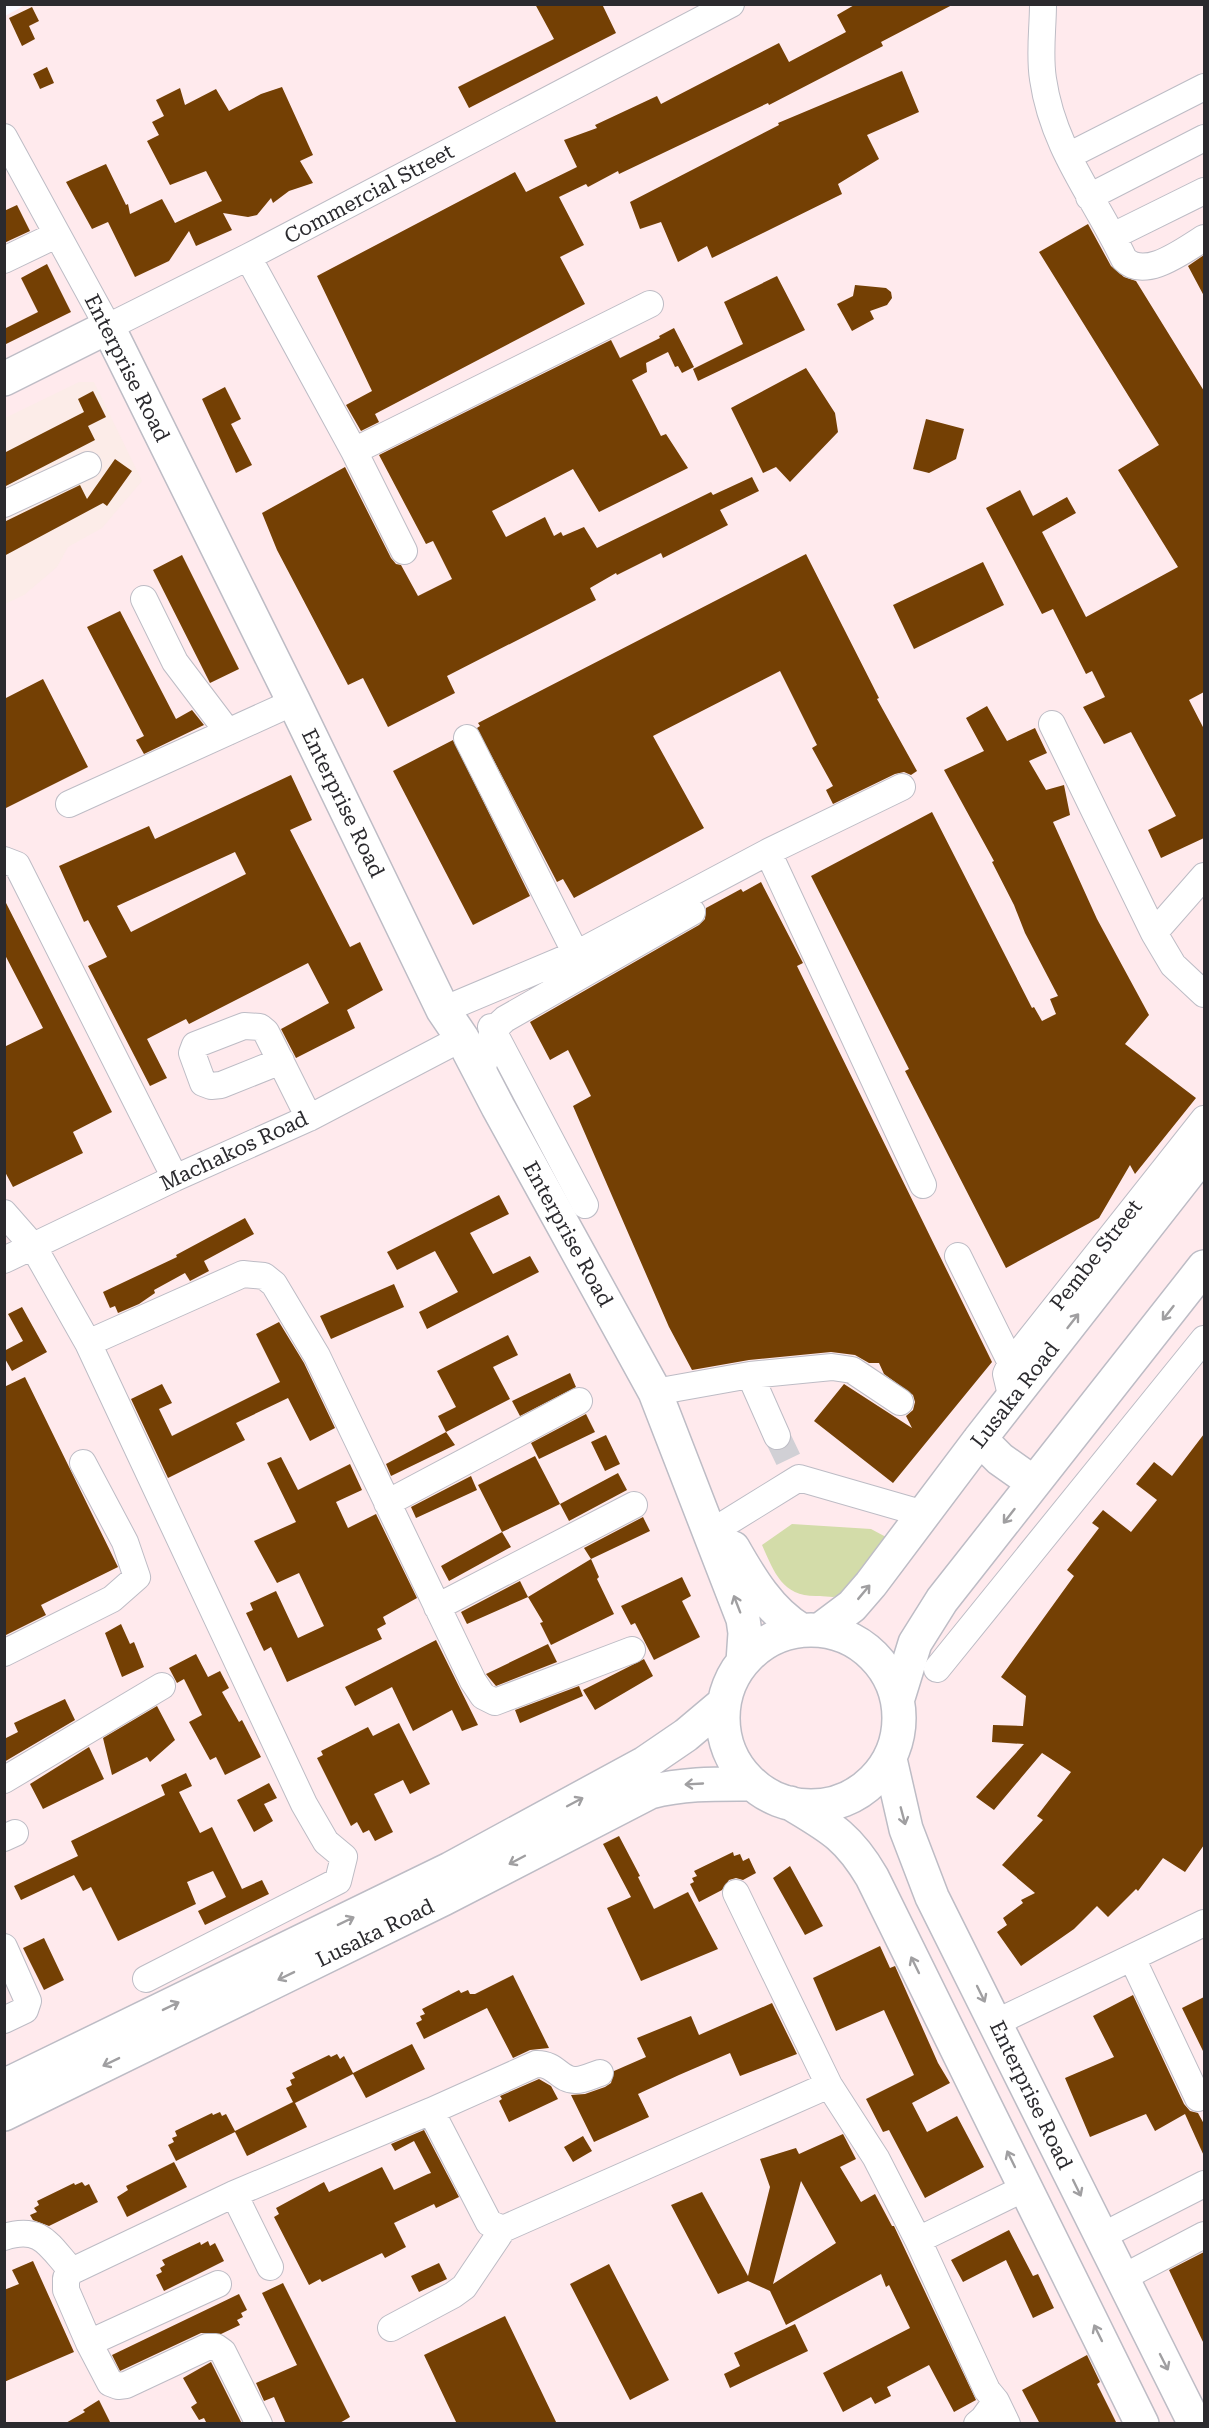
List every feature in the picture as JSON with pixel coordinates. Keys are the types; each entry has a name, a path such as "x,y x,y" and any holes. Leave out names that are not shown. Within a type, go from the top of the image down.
{"main road":[{"name":"Commercial Street","path":"4,379 108,327"},
{"name":"Enterprise Road","path":"108,327 294,702 443,1010 482,1032 481,1075 655,1392 685,1467 715,1529 743,1619 745,1633 743,1662"},
{"name":"Lusaka Road","path":"811,1630 852,1606 1204,1153"},
{"path":"790,1803 813,1806 837,1802 858,1793 876,1778 890,1759 899,1729 898,1698 909,1660 920,1636 942,1600 1204,1267"},
{"path":"980,1439 1000,1460 1034,1483"},
{"name":"Enterprise Road","path":"715,1529 753,1584 777,1610 811,1630"},
{"path":"898,1698 890,1677 878,1659 861,1645 842,1635 811,1630 779,1635 759,1646 743,1662 730,1681 724,1703 723,1726 728,1747 738,1767 753,1784 772,1796 790,1803 841,1835 859,1855 1142,2424"},
{"name":"Lusaka Road","path":"4,2086 450,1869 645,1763 686,1735 724,1703"},
{"name":"Enterprise Road","path":"890,1759 895,1789 914,1852 932,1897 1195,2424"},
{"name":"Lusaka Road","path":"4,2114 443,1899 650,1792 695,1784 753,1784"}],"street":[{"name":"Commercial Street","path":"108,327 248,257 731,4"},
{"path":"1043,4 1043,79 1052,118 1089,197 1130,265 1148,268 1204,238"},
{"path":"1068,156 1204,87"},
{"name":"Enterprise Road","path":"4,137 108,327"},
{"path":"1089,197 1204,138"},
{"path":"1113,236 1204,191"},
{"path":"4,260 56,235"},
{"path":"248,257 354,451 404,551"},
{"path":"354,451 650,304"},
{"path":"4,504 88,465"},
{"path":"144,599 175,662 228,732"},
{"path":"69,804 294,702"},
{"path":"1052,724 1154,933 1173,964 1204,994"},
{"path":"467,738 576,954"},
{"path":"443,1010 576,954 768,852 902,787"},
{"path":"768,852 923,1185"},
{"path":"4,860 17,865 175,1178"},
{"path":"1154,933 1204,876"},
{"name":"Machakos Road","path":"4,1260 175,1178 309,1118 482,1032 692,912"},
{"path":"482,1032 525,1088 585,1205"},
{"path":"281,1061 309,1118"},
{"path":"498,1107 525,1088"},
{"name":"Pembe Street","path":"1011,1363 1204,1119"},
{"path":"4,1213 33,1246 88,1343 304,1804 326,1842 344,1857 338,1881 146,1979"},
{"path":"958,1256 1011,1363 1006,1374 1012,1399"},
{"path":"88,1343 243,1274 264,1276 274,1284 317,1356 473,1681 483,1696 495,1702 632,1650"},
{"path":"937,1669 1204,1339"},
{"path":"655,1392 750,1376 832,1367 852,1370 900,1402"},
{"path":"750,1376 777,1436"},
{"path":"387,1503 579,1401"},
{"path":"4,1653 112,1599 138,1577 124,1542 83,1462"},
{"path":"715,1529 795,1470 924,1514"},
{"path":"437,1607 634,1504"},
{"path":"4,1780 162,1686"},
{"path":"736,1893 829,2085 876,2158 918,2240 987,2390 1001,2412 977,2424"},
{"path":"995,2023 1204,1923"},
{"path":"4,1947 26,1994 28,2006 4,2020"},
{"path":"1132,1958 1198,2098"},
{"path":"259,2424 223,2352 216,2348 207,2348 126,2385 118,2386 110,2383 89,2343 66,2290 66,2278 72,2271 234,2194 536,2064 547,2064 568,2079 577,2080 600,2073"},
{"path":"392,2328 464,2287 504,2229 829,2085"},
{"path":"431,2111 489,2223 504,2229"},
{"path":"1102,2236 1204,2184"},
{"path":"918,2240 1025,2188"},
{"path":"234,2194 270,2267"},
{"path":"4,2237 29,2232 40,2236 72,2271"},
{"path":"1122,2278 1204,2235"},
{"path":"89,2343 218,2284"}],"shaded area":[{"path":"27,4 1204,5 1204,2423 5,2424 5,16"},
{"path":"79,382 94,382 142,481 102,528 68,547 57,567 24,595 5,604 5,418"}],"green space":[{"path":"792,1524 871,1529 886,1537 858,1579 845,1592 835,1597 807,1596 797,1593 782,1582 762,1545"}],"building":[{"path":"535,4 602,4 616,33 469,108 458,87 554,39"},
{"path":"856,4 954,4 881,42 883,46 769,105 768,103 619,174 618,171 588,187 586,184 559,197 584,245 560,257 585,304 375,414 379,422 361,431 346,405 372,391 317,276 515,172 526,192 577,167 564,140 597,128 595,125 657,96 661,104 779,43 789,62 846,32 837,15"},
{"path":"32,7 39,21 29,26 35,39 22,46 9,18"},
{"path":"47,67 54,83 40,89 33,74"},
{"path":"902,71 919,112 867,135 879,159 838,184 842,194 712,258 707,246 678,262 661,222 640,229 630,202 779,125 778,123"},
{"path":"282,87 313,155 300,161 313,183 289,191 273,203 271,198 257,215 248,217 223,213 232,230 196,246 189,231 169,261 135,277 108,222 92,229 66,182 106,164 126,205 128,204 130,214 162,199 175,223 222,201 206,171 170,185 147,141 159,135 152,122 164,116 156,100 180,88 185,105 216,89 229,111 261,94"},
{"path":"17,205 30,231 4,243 4,211"},
{"path":"1088,224 1111,266 1124,277 1136,281 1204,391 1204,692 1189,700 1204,729 1204,838 1161,858 1148,830 1176,816 1131,732 1104,744 1083,707 1105,697 1092,671 1086,674 1053,609 1042,614 986,508 1020,490 1033,516 1067,497 1076,513 1042,532 1086,617 1178,567 1118,470 1159,445 1039,252"},
{"path":"1204,255 1204,296 1188,266"},
{"path":"47,264 71,312 4,345 4,329 38,312 21,278"},
{"path":"777,276 805,330 698,381 693,369 743,344 724,302"},
{"path":"855,285 886,288 891,292 892,298 887,305 870,311 874,319 852,331 837,304 853,296"},
{"path":"674,328 694,367 682,373 678,366 675,367 668,352 646,363 647,372 632,380 661,436 666,434 688,468 599,512 573,469 492,511 506,537 545,517 554,536 561,532 563,536 584,527 597,548 711,492 713,495 752,477 759,491 720,510 728,525 663,558 661,553 617,575 616,573 590,588 596,600 447,676 455,693 388,727 363,678 348,685 277,550 262,513 345,467 391,558 396,564 401,565 418,596 452,579 433,541 426,544 379,455 611,340 620,358 660,338 659,336"},
{"path":"806,368 835,413 838,432 790,482 776,467 763,473 731,408"},
{"path":"225,387 241,419 231,424 252,465 236,473 202,399"},
{"path":"93,391 106,417 88,426 95,440 4,487 4,453 84,412 78,399"},
{"path":"926,419 964,429 956,459 929,473 913,469"},
{"path":"115,459 132,471 107,506 103,503 4,556 4,522 80,485 87,499"},
{"path":"806,554 879,698 877,699 917,771 911,775 904,772 895,774 833,804 826,790 833,786 812,748 817,745 780,671 653,736 704,828 574,898 563,879 557,882 477,728 480,726 478,723"},
{"path":"182,555 239,669 210,683 153,570"},
{"path":"983,562 1004,605 914,649 893,605"},
{"path":"120,611 176,719 192,710 204,725 144,754 136,740 144,736 87,627"},
{"path":"43,679 88,767 4,809 4,699"},
{"path":"987,706 1007,741 1035,728 1047,753 1029,761 1046,790 1064,785 1070,815 1053,822 1097,919 1149,1015 1125,1044 1196,1098 1135,1174 1130,1165 1099,1218 1006,1268 905,1071 909,1069 811,876 932,812 1032,1008 1034,1007 1042,1021 1056,1014 1050,999 1058,996 1025,933 1014,905 992,862 994,861 944,770 984,751 966,718"},
{"path":"453,740 530,896 473,925 393,771"},
{"path":"291,775 312,820 290,830 350,947 360,942 383,990 347,1010 355,1028 296,1058 281,1029 329,1003 308,963 189,1024 186,1019 147,1039 167,1078 150,1086 88,966 107,957 88,920 84,922 59,866 149,826 155,839","holes":["235,852 246,874 131,932 117,906"]},
{"path":"761,882 803,963 797,966 992,1362 893,1483 814,1421 844,1384 912,1428 906,1416 913,1410 915,1402 913,1395 884,1374 879,1363 869,1363 855,1355 831,1352 749,1360 692,1370 669,1327 573,1106 591,1096 568,1050 550,1060 530,1022 699,925 705,919 706,908 741,889 743,892"},
{"path":"4,899 112,1112 73,1132 83,1153 13,1187 4,1170 4,1047 43,1028 4,953"},
{"path":"499,1195 509,1214 470,1233 493,1274 530,1256 539,1272 427,1329 419,1312 458,1292 435,1251 397,1270 387,1252"},
{"path":"245,1218 254,1234 204,1261 209,1271 190,1281 185,1273 154,1290 155,1293 139,1304 118,1313 115,1306 110,1308 103,1292 177,1257 176,1255"},
{"path":"394,1284 404,1307 331,1339 320,1316"},
{"path":"22,1307 47,1352 12,1371 4,1357 4,1351 23,1341 8,1314"},
{"path":"279,1322 304,1363 335,1428 310,1441 288,1398 236,1423 245,1440 168,1478 131,1399 162,1384 172,1403 159,1409 172,1436 280,1382 256,1334"},
{"path":"508,1335 518,1355 493,1367 510,1399 446,1432 438,1416 456,1407 437,1371"},
{"path":"570,1373 576,1387 520,1416 512,1401"},
{"path":"25,1377 118,1567 41,1605 46,1615 4,1636 4,1387"},
{"path":"586,1414 595,1432 539,1459 531,1443"},
{"path":"446,1432 455,1445 391,1476 386,1464"},
{"path":"1204,1434 1204,1845 1185,1872 1163,1858 1138,1891 1136,1889 1108,1917 1097,1906 1074,1929 1021,1966 997,1932 1007,1925 1003,1918 1023,1903 1021,1900 1035,1893 1002,1865 1043,1820 1037,1816 1071,1772 1042,1753 994,1810 976,1797 1024,1744 992,1742 993,1725 1023,1726 1026,1696 1001,1677 1074,1576 1067,1570 1099,1528 1092,1523 1103,1510 1131,1532 1157,1500 1136,1484 1154,1462 1172,1476"},
{"path":"606,1435 620,1464 605,1471 591,1442"},
{"path":"535,1456 560,1504 502,1532 478,1485"},
{"path":"281,1457 298,1490 350,1464 362,1490 336,1502 348,1528 376,1514 417,1598 383,1617 386,1624 377,1629 382,1639 287,1682 271,1647 264,1651 246,1613 253,1610 250,1603 276,1591 298,1638 324,1626 299,1573 277,1583 254,1541 296,1522 267,1463"},
{"path":"618,1473 627,1490 569,1521 560,1504"},
{"path":"471,1476 477,1490 416,1518 411,1507"},
{"path":"643,1517 650,1531 591,1559 584,1548"},
{"path":"502,1532 511,1547 449,1581 441,1566"},
{"path":"591,1559 599,1577 597,1579 614,1614 551,1645 540,1623 543,1622 528,1597"},
{"path":"682,1577 691,1596 682,1601 700,1637 654,1660 635,1623 631,1625 621,1606"},
{"path":"520,1581 528,1597 467,1624 461,1612"},
{"path":"121,1624 130,1644 134,1642 144,1667 122,1677 105,1633"},
{"path":"436,1640 478,1725 462,1731 452,1710 413,1731 392,1687 355,1706 345,1687"},
{"path":"548,1644 557,1662 496,1686 486,1674"},
{"path":"196,1654 208,1677 220,1671 229,1688 222,1692 239,1722 242,1720 261,1757 225,1775 216,1757 210,1760 189,1722 202,1715 184,1679 177,1683 169,1668"},
{"path":"644,1659 653,1676 595,1710 583,1690"},
{"path":"579,1686 583,1696 520,1723 515,1710"},
{"path":"65,1699 75,1720 4,1762 4,1739 18,1732 14,1723"},
{"path":"157,1706 175,1740 150,1762 147,1757 112,1775 103,1738"},
{"path":"399,1723 430,1784 410,1794 403,1780 374,1794 393,1832 375,1841 369,1830 363,1833 357,1822 351,1826 317,1758 323,1755 321,1751 368,1727 373,1736"},
{"path":"89,1747 104,1779 43,1809 30,1784"},
{"path":"186,1773 192,1786 179,1792 200,1833 212,1827 242,1889 262,1880 269,1894 205,1925 198,1911 226,1897 213,1871 187,1882 196,1904 118,1941 91,1887 83,1891 74,1875 21,1900 14,1886 78,1856 71,1841 165,1795 161,1785"},
{"path":"269,1783 277,1798 264,1804 273,1821 254,1832 237,1800"},
{"path":"619,1836 654,1909 688,1892 718,1949 641,1981 607,1908 631,1897 603,1844"},
{"path":"733,1852 734,1856 740,1854 743,1861 749,1858 756,1873 743,1880 736,1878 729,1880 722,1890 699,1902 690,1884 694,1882 692,1878 697,1876 694,1871"},
{"path":"790,1866 823,1926 805,1935 773,1878"},
{"path":"44,1938 64,1980 44,1990 23,1948"},
{"path":"880,1946 890,1968 895,1966 938,2063 950,2083 912,2103 927,2132 957,2116 984,2167 925,2198 889,2130 883,2132 866,2099 914,2075 884,2010 836,2031 813,1978"},
{"path":"513,1975 549,2048 530,2050 513,2058 487,2008 424,2039 416,2023 422,2020 420,2016 425,2014 422,2009 459,1990 461,1993 468,1990 470,1994 475,1994"},
{"path":"1133,1995 1184,2104 1190,2111 1198,2113 1204,2124 1204,2156 1185,2114 1155,2131 1146,2114 1090,2137 1065,2078 1114,2057 1093,2016"},
{"path":"1204,1997 1204,2053 1182,2008"},
{"path":"772,2003 797,2054 740,2076 730,2053 679,2075 638,2094 649,2117 594,2142 571,2095 585,2094 605,2087 611,2083 614,2071 646,2057 637,2038 691,2016 699,2035"},
{"path":"412,2044 425,2069 366,2098 353,2074 295,2103 307,2127 247,2156 235,2132 176,2161 168,2145 174,2142 172,2138 177,2136 175,2131 212,2113 213,2115 220,2112 222,2116 226,2114 235,2131 293,2102 286,2088 292,2085 290,2080 295,2078 292,2073 329,2055 331,2057 337,2054 340,2059 344,2056 353,2073"},
{"path":"539,2079 551,2086 558,2099 509,2122 499,2101 502,2099 500,2096"},
{"path":"424,2130 459,2197 436,2208 434,2204 394,2223 406,2247 385,2258 382,2253 322,2282 320,2279 309,2285 274,2217 279,2214 276,2208 324,2182 329,2192 382,2167 394,2190 431,2173 414,2141 395,2151 391,2144"},
{"path":"843,2134 856,2159 840,2167 861,2202 875,2194 894,2226 976,2400 954,2412 929,2365 887,2387 891,2396 875,2404 871,2397 843,2412 823,2373 910,2328 889,2285 886,2287 881,2274 786,2325 770,2291 748,2281 718,2294 671,2205 702,2192 748,2276 770,2187 760,2159 796,2148 799,2154","holes":["801,2181 836,2243 773,2284"]},
{"path":"583,2136 592,2151 573,2162 564,2147"},
{"path":"174,2162 187,2187 127,2217 117,2197 128,2190 126,2186"},
{"path":"82,2182 85,2186 89,2184 98,2202 49,2226 33,2220 30,2215 37,2212 34,2208 39,2205 37,2201 74,2183 75,2185"},
{"path":"1009,2230 1033,2276 1038,2274 1054,2308 1033,2318 1006,2260 963,2282 951,2260"},
{"path":"208,2241 210,2246 215,2243 224,2261 164,2291 156,2275 162,2272 160,2268 165,2265 162,2260 200,2242 201,2245"},
{"path":"1204,2252 1204,2344 1169,2270"},
{"path":"33,2261 74,2352 4,2382 4,2290 19,2284 12,2270"},
{"path":"439,2263 447,2279 419,2292 411,2276"},
{"path":"609,2264 669,2380 630,2400 570,2284"},
{"path":"283,2283 350,2417 338,2424 286,2424 274,2397 264,2401 256,2383 297,2365 262,2293"},
{"path":"239,2294 247,2310 241,2313 243,2317 237,2320 240,2325 221,2334 201,2333 120,2371 112,2355"},
{"path":"505,2316 557,2424 457,2424 424,2355"},
{"path":"795,2324 808,2351 730,2388 724,2374 740,2366 734,2353"},
{"path":"1087,2355 1100,2382 1097,2384 1117,2424 1040,2424 1022,2390"},
{"path":"211,2362 242,2424 207,2424 204,2418 199,2420 191,2407 197,2403 183,2378"},
{"path":"99,2400 111,2424 64,2424 85,2412 83,2410"}],"tunnel":[{"path":"777,1436 790,1463"}]}
